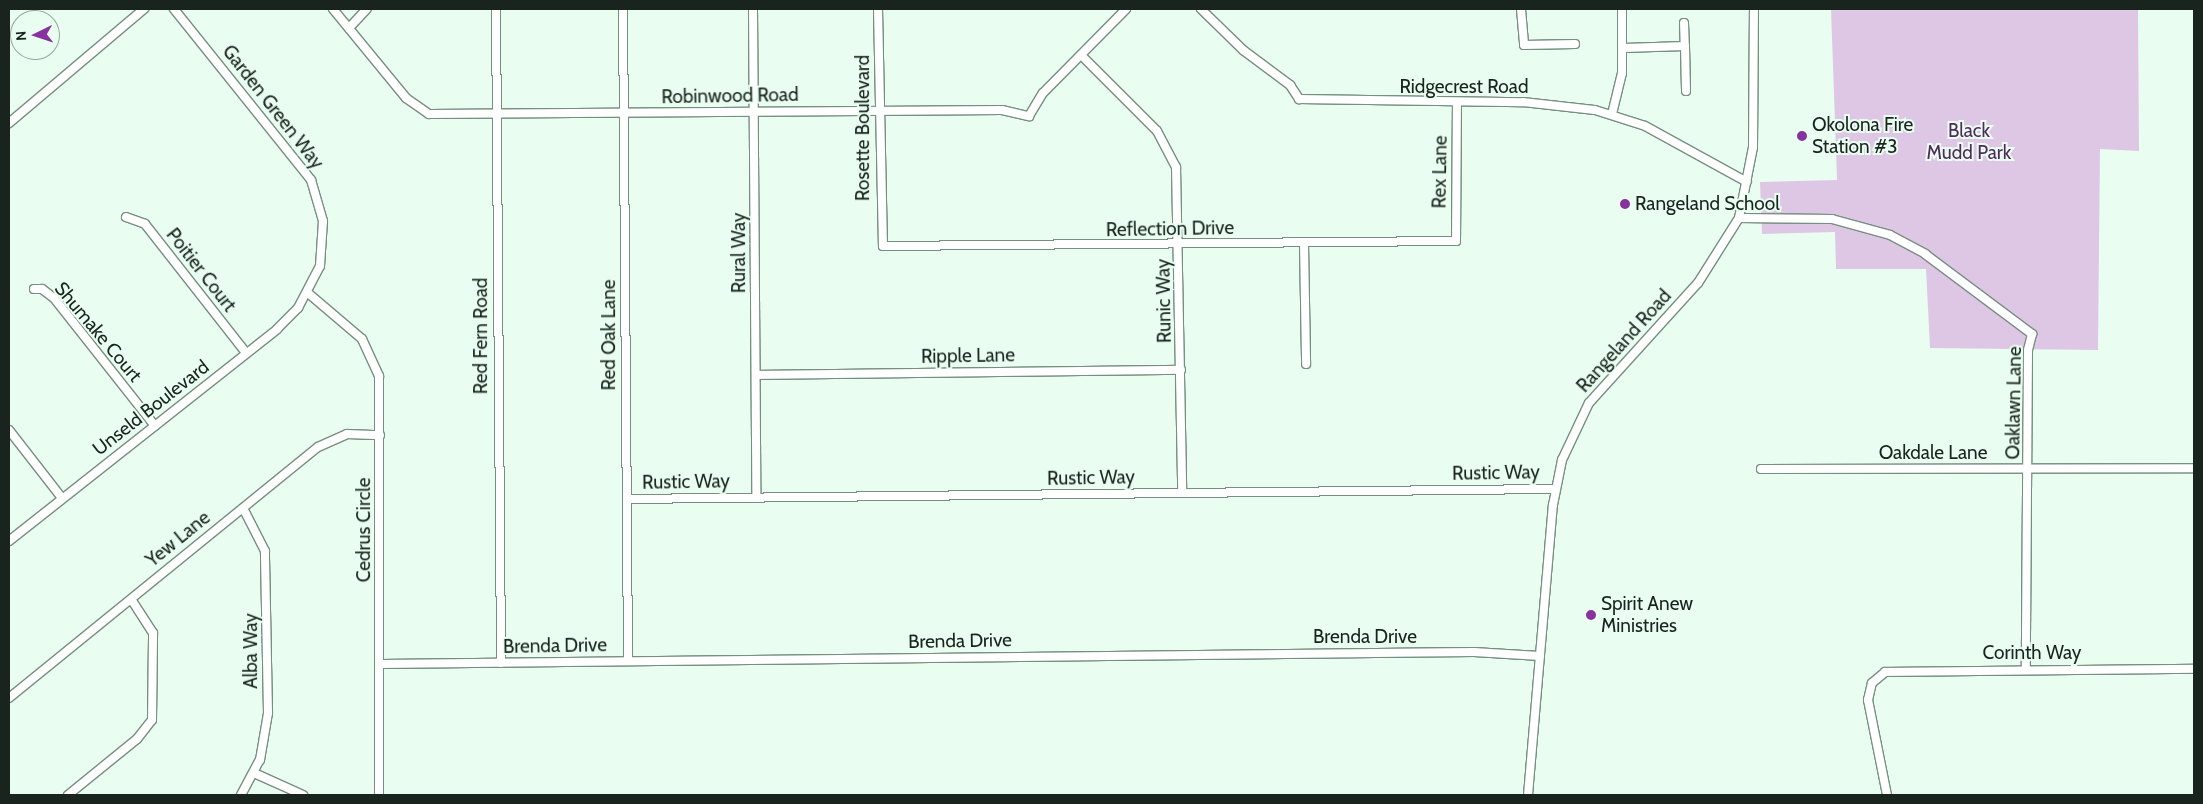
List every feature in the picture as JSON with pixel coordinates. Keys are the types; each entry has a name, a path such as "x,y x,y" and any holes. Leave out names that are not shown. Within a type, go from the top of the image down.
{"street":[{"path":"9,123 144,9"},
{"name":"Garden Green Way","path":"174,9 311,180 324,235 320,266 308,293"},
{"name":"Robinwood Road","path":"333,9 423,112 497,114 1002,110 1029,116 1043,93 1126,9"},
{"path":"349,28 367,9"},
{"name":"Red Fern Road","path":"496,9 501,663"},
{"name":"Red Oak Lane","path":"623,9 628,661"},
{"name":"Rural Way","path":"753,9 756,497"},
{"name":"Rosette Boulevard","path":"878,9 883,246"},
{"name":"Ridgecrest Road","path":"1201,9 1242,50 1290,85 1299,99 1457,104 1558,104 1612,114 1682,144 1746,182"},
{"path":"1521,9 1524,45 1575,44"},
{"path":"1612,114 1621,83 1624,48 1622,9"},
{"name":"Rangeland Road","path":"1528,795 1555,489 1566,448 1589,404 1698,283 1739,218 1754,131 1754,9"},
{"path":"1684,23 1686,91"},
{"path":"1624,48 1685,46"},
{"name":"Runic Way","path":"1081,55 1169,148 1179,185 1182,493"},
{"name":"Rex Lane","path":"1456,240 1457,104"},
{"name":"Poitier Court","path":"126,216 145,224 246,353"},
{"name":"Oaklawn Lane","path":"1739,218 1840,221 1878,230 1913,246 2032,334 2028,350 2029,468 2026,669"},
{"name":"Reflection Drive","path":"883,246 1304,244 1456,240"},
{"path":"1304,244 1306,364"},
{"name":"Shumake Court","path":"34,289 42,289 54,298 155,426"},
{"name":"Unseld Boulevard","path":"9,541 288,319 308,293"},
{"name":"Cedrus Circle","path":"308,293 342,320 371,353 379,376 381,664 379,795"},
{"name":"Ripple Lane","path":"756,375 1181,370"},
{"path":"9,430 62,498"},
{"name":"Yew Lane","path":"9,698 325,442 347,434 380,435"},
{"name":"Oakdale Lane","path":"1761,469 2194,468"},
{"name":"Rustic Way","path":"627,499 1555,489"},
{"name":"Alba Way","path":"241,795 254,773 266,738 268,713 267,566 263,543 243,508"},
{"path":"68,795 137,739 152,720 153,633 131,598"},
{"name":"Brenda Drive","path":"381,664 1474,652 1540,656"},
{"name":"Corinth Way","path":"1887,795 1868,700 1874,681 1899,670 2194,669"},
{"path":"254,773 303,795"}],"green space":[{"name":"Black Mudd Park","path":"1831,9 2138,9 2139,151 2100,149 2098,350 1930,348 1926,269 1836,269 1835,232 1762,234 1760,182 1837,180"}],"place":[{"name":"Okolona Fire Station #3","path":"1802,136"},
{"name":"Rangeland School","path":"1625,204"},
{"name":"Spirit Anew Ministries","path":"1591,615"}]}
